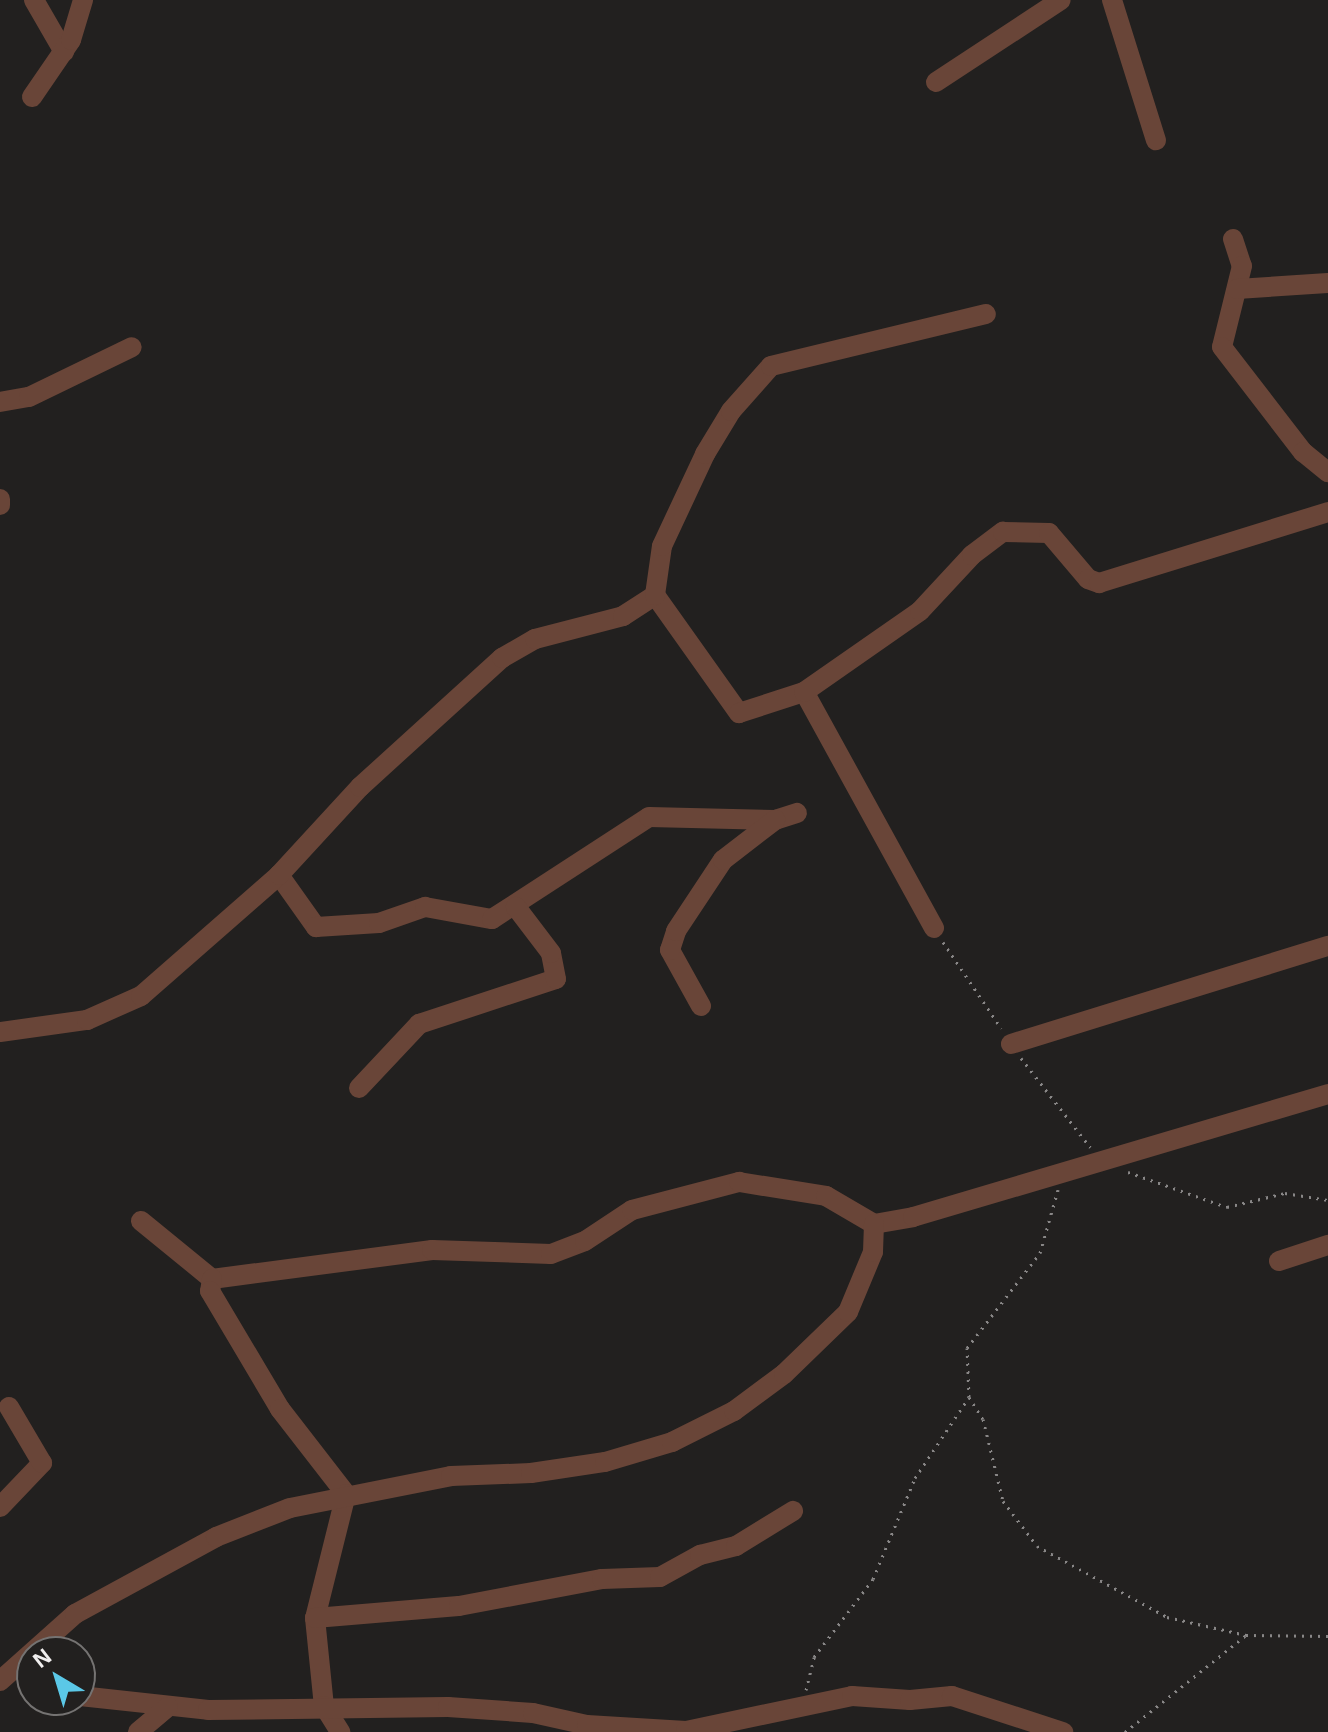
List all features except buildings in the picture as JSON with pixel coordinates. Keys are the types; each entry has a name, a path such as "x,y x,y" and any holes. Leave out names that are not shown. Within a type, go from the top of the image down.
{"street":[{"path":"34,0 64,52"},
{"path":"32,97 64,52 83,0"},
{"path":"936,82 1061,0"},
{"path":"1112,0 1156,140"},
{"path":"1233,239 1242,257 1222,347 1303,452 1328,472"},
{"path":"1237,289 1328,283"},
{"path":"986,314 771,366 731,411 698,467 662,546 655,595 739,713 804,692 920,611 979,548 1003,532 1049,533 1088,579 1099,583 1328,512"},
{"path":"0,402 29,397 132,347"},
{"path":"6,1029 87,1020 141,996 188,961 279,875 360,787 502,658 535,639 623,616 655,595"},
{"path":"804,692 934,928"},
{"path":"279,875 310,924 323,929 379,923 425,907 492,919 516,907 649,817 775,820 797,813"},
{"path":"701,1006 670,950 676,931 723,860 775,820"},
{"path":"359,1088 419,1024 556,979 551,953 516,907"},
{"path":"1011,1044 1328,946"},
{"path":"141,1221 212,1279 432,1250 551,1254 585,1241 632,1210 739,1182 826,1196 874,1224 913,1217 1061,1170 1328,1094"},
{"path":"53,1636 75,1614 216,1537 290,1508 346,1494 451,1476 531,1473 605,1462 672,1442 734,1411 784,1374 848,1312 873,1252 874,1224"},
{"path":"1279,1261 1328,1245"},
{"path":"212,1279 210,1291 280,1409 346,1494"},
{"path":"0,1507 42,1463 9,1407"},
{"path":"340,1732 324,1706 315,1618 346,1494"},
{"path":"315,1618 459,1606 602,1579 660,1577 700,1555 736,1546 793,1511"},
{"path":"96,1698 168,1707 448,1707 533,1713 587,1725 686,1731 852,1696 910,1700 952,1696 1063,1732"},
{"path":"138,1732 168,1707"}],"path":[{"path":"1061,1170 1040,1253 967,1348 969,1397 983,1419 1003,1501 1037,1546 1167,1617 1246,1635 1328,1636"},
{"path":"1124,1171 1227,1207 1285,1193 1328,1200"},
{"path":"803,1704 814,1657 873,1579 915,1478 969,1397"},
{"path":"1125,1732 1246,1635"}]}
